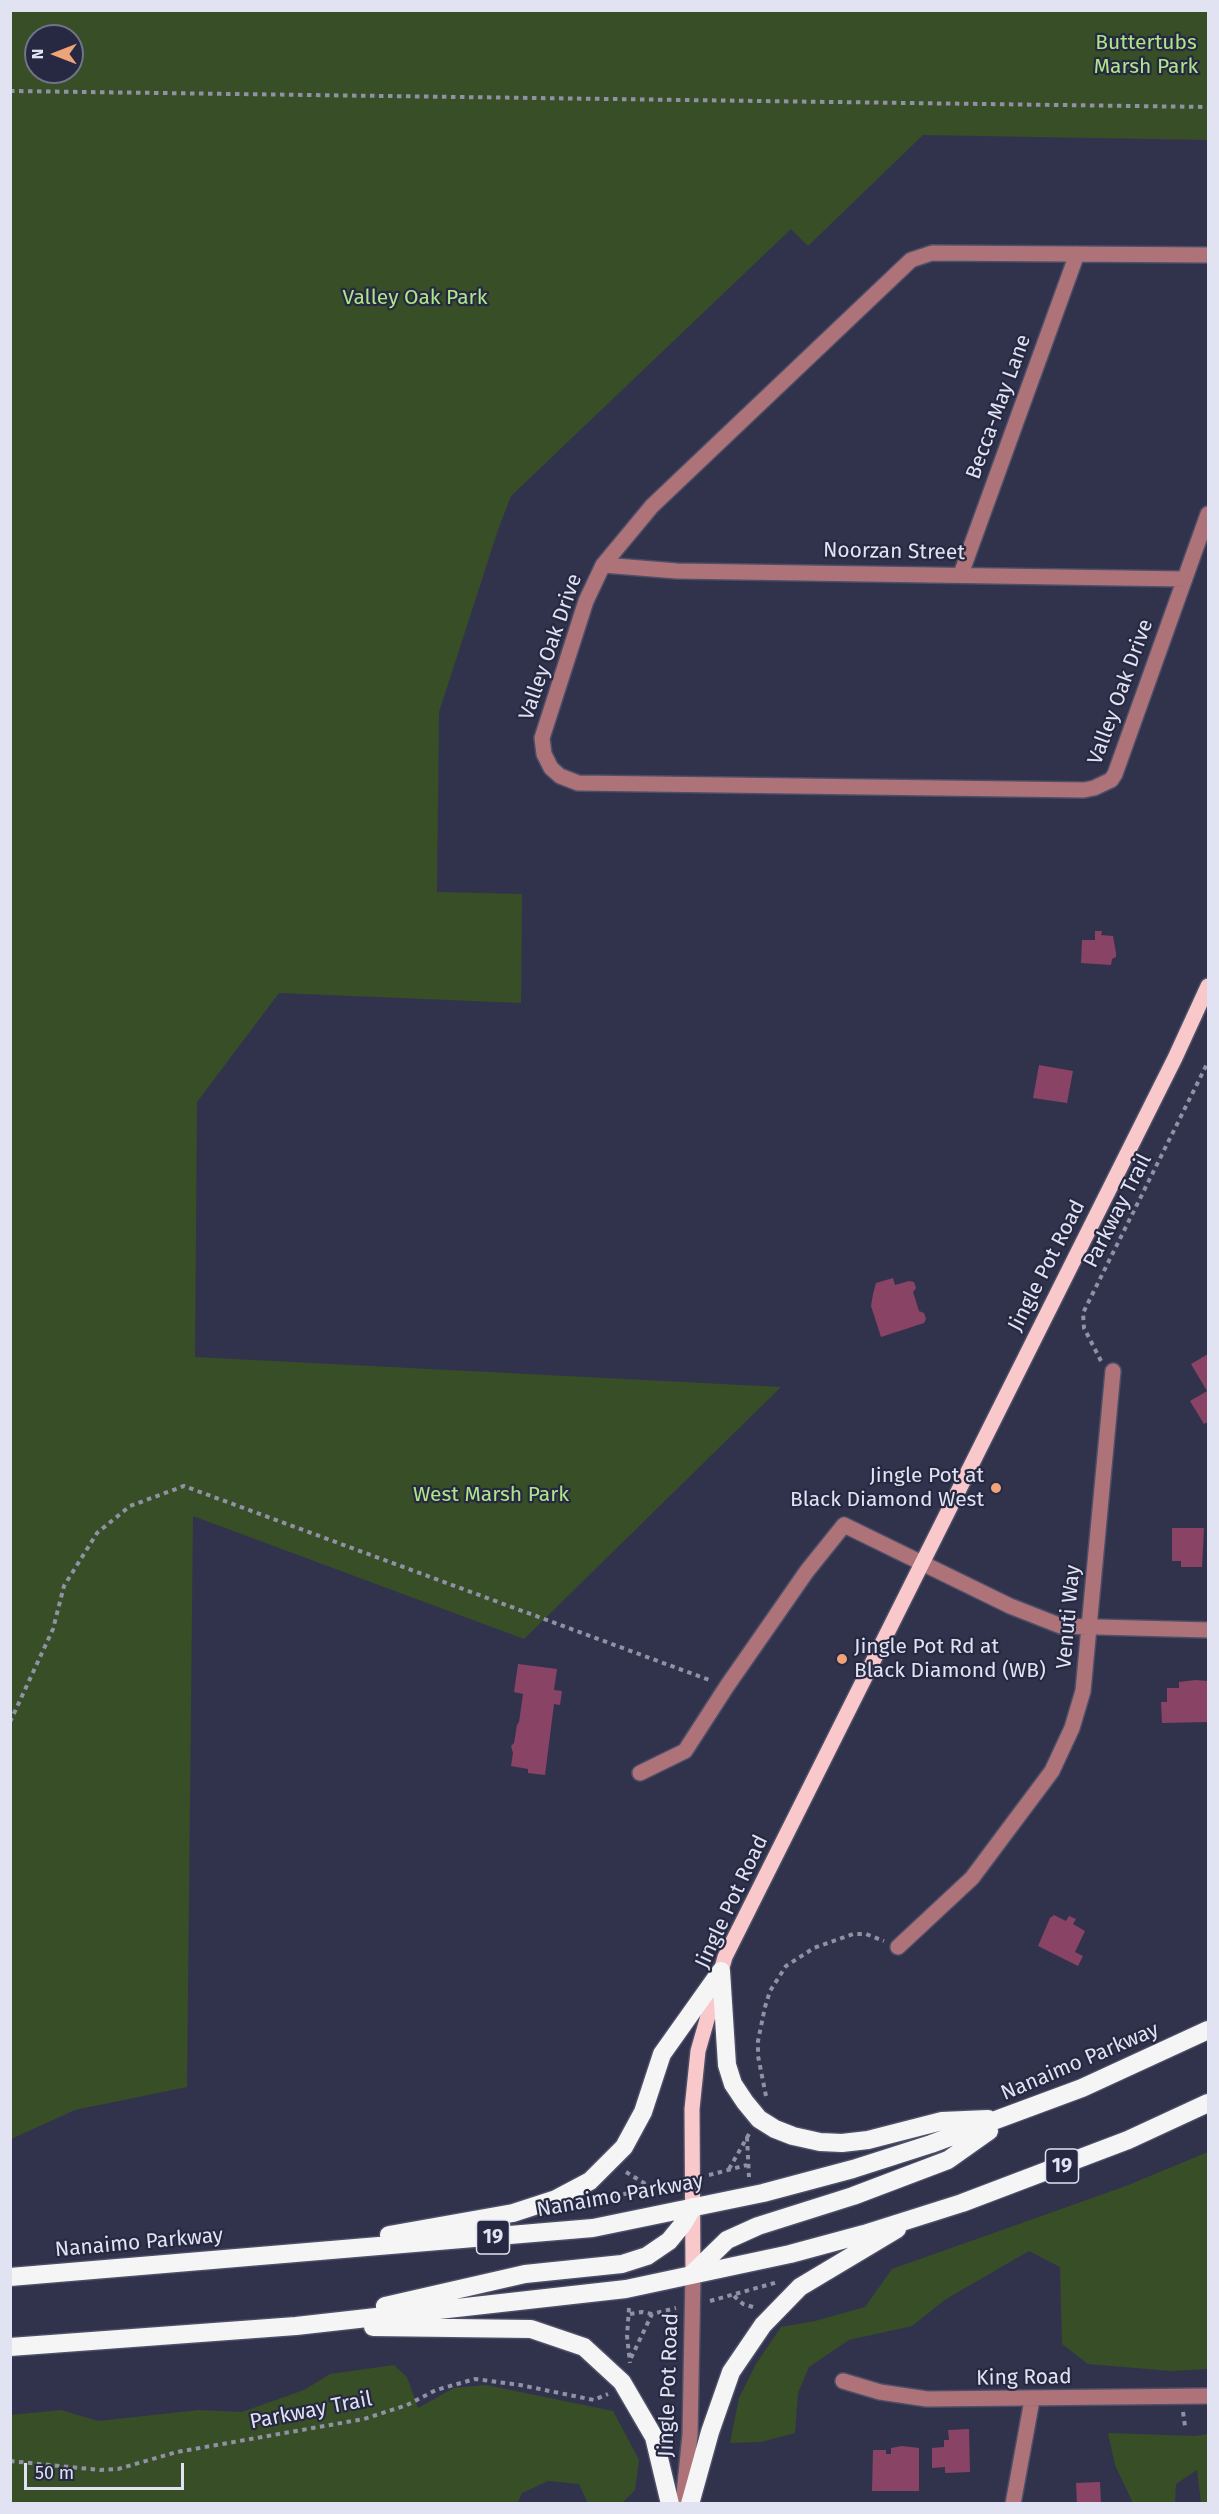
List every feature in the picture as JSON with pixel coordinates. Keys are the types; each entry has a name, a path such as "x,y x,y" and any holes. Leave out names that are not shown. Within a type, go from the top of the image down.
{"highway":[{"path":"721,1971 727,2065 734,2084 745,2102 759,2119 775,2129 792,2136 820,2142 842,2143 868,2140 942,2121 1008,2118"},
{"path":"291,2252 513,2213 556,2199 590,2181 624,2147 643,2112 662,2054 721,1971"},
{"name":"Nanaimo Parkway","path":"10,2277 593,2228 763,2193 853,2169 1008,2118 1118,2073 1209,2031"},
{"name":"19","path":"10,2347 296,2326 616,2291 790,2254 911,2219 1052,2170 1128,2140 1209,2103"},
{"path":"693,2273 727,2240 758,2226 853,2196 948,2160 1008,2118"},
{"path":"296,2326 525,2274 622,2264 647,2256 669,2241 693,2207"},
{"path":"690,2504 710,2432 731,2372 763,2325 800,2287 887,2237 911,2219"},
{"path":"296,2326 531,2329 584,2347 622,2382 654,2437 670,2504"}],"main road":[{"name":"Jingle Pot Road","path":"693,2273 692,2109 698,2051 721,1971 743,1919 1209,986"}],"street":[{"name":"Valley Oak Drive","path":"1209,255 932,253 911,260 652,506 603,565 586,601 542,738 544,754 551,768 560,776 578,783 1084,790 1094,788 1111,780 1115,774 1209,514"},
{"name":"Becca-May Lane","path":"961,574 1077,254"},
{"name":"Noorzan Street","path":"603,565 677,571 1185,579"},
{"name":"Venuti Way","path":"898,1947 972,1878 1052,1771 1072,1728 1083,1691 1113,1371"},
{"path":"640,1773 686,1751 727,1686 807,1571 844,1525 1035,1617 1061,1626 1209,1630"},
{"name":"Jingle Pot Road","path":"683,2504 690,2435 693,2273"},
{"name":"King Road","path":"843,2381 880,2392 927,2399 1032,2400 1209,2396"},
{"path":"1013,2504 1032,2400"}],"path":[{"path":"10,91 1209,107"},
{"name":"Parkway Trail","path":"1113,1371 1101,1362 1090,1344 1084,1328 1083,1313 1209,1062"},
{"path":"10,1722 53,1629 64,1587 97,1533 130,1506 184,1486 727,1686"},
{"path":"766,2106 767,2098 758,2056 758,2041 770,1991 786,1966 814,1948 853,1934 866,1934 898,1947"},
{"path":"747,2165 729,2170 751,2130"},
{"path":"747,2136 748,2174"},
{"path":"623,2170 644,2183 647,2191"},
{"path":"600,2193 590,2202 655,2188"},
{"path":"729,2297 784,2280"},
{"path":"630,2359 655,2314 630,2312 627,2336 630,2368"},
{"name":"Parkway Trail","path":"10,2461 100,2470 118,2469 177,2452 364,2419 407,2405 436,2390 475,2379 520,2385 594,2400 604,2398 612,2392"}],"green space":[{"path":"10,11 1208,11 1208,140 923,135 808,246 791,229 511,496 439,712 437,892 522,894 521,1003 279,993 197,1102 195,1357 781,1387 524,1639 193,1516 187,2087 75,2110 11,2139"},
{"path":"1208,2152 1208,2369 1171,2371 1088,2364 1062,2344 1060,2267 1029,2251 946,2299 912,2326 849,2340 809,2367 798,2393 795,2433 761,2442 730,2443 739,2398 756,2364 781,2327 815,2321 865,2307 892,2269 1126,2186"},
{"path":"394,2365 407,2377 418,2408 454,2388 486,2385 613,2411 639,2460 635,2490 621,2504 588,2503 579,2484 548,2481 522,2493 517,2504 11,2503 11,2415 61,2410 98,2421 199,2410 242,2412 304,2390 330,2374"},
{"path":"1108,2433 1195,2436 1208,2434 1208,2503 1201,2503 1197,2470 1176,2484 1175,2503 1133,2503 1115,2465"}],"building":[{"path":"1095,931 1102,931 1101,935 1113,936 1116,957 1112,959 1111,965 1081,963 1082,940 1095,940"},
{"path":"1039,1065 1073,1071 1067,1103 1033,1098"},
{"path":"893,1278 895,1285 914,1282 916,1288 913,1292 919,1311 924,1313 926,1319 924,1323 881,1337 871,1306 873,1294 876,1283"},
{"path":"1208,1354 1208,1422 1204,1424 1190,1401 1207,1391 1191,1364"},
{"path":"1172,1528 1204,1528 1202,1567 1181,1567 1181,1561 1172,1561"},
{"path":"518,1664 557,1669 554,1690 562,1691 560,1705 554,1704 545,1775 528,1773 528,1769 511,1766 513,1753 511,1746 514,1743 519,1722 523,1694 514,1692"},
{"path":"1208,1681 1208,1722 1162,1723 1161,1702 1167,1702 1167,1688 1179,1688 1179,1682"},
{"path":"1054,1915 1066,1921 1069,1916 1076,1919 1073,1924 1085,1931 1075,1952 1083,1956 1078,1966 1038,1946 1050,1918"},
{"path":"969,2429 970,2472 945,2473 945,2467 932,2468 932,2448 944,2447 944,2440 949,2440 948,2430"},
{"path":"902,2446 919,2448 919,2491 872,2491 873,2450 886,2450 886,2454 891,2454 891,2448"},
{"path":"1100,2482 1101,2504 1077,2504 1076,2483"}],"place":[{"name":"Jingle Pot at Black Diamond West","path":"996,1488"},
{"name":"Jingle Pot Rd at Black Diamond (WB)","path":"842,1659"}],"park label":[{"name":"Buttertubs Marsh Park","path":"1146,55"},
{"name":"Valley Oak Park","path":"415,298"},
{"name":"West Marsh Park","path":"491,1495"}]}
